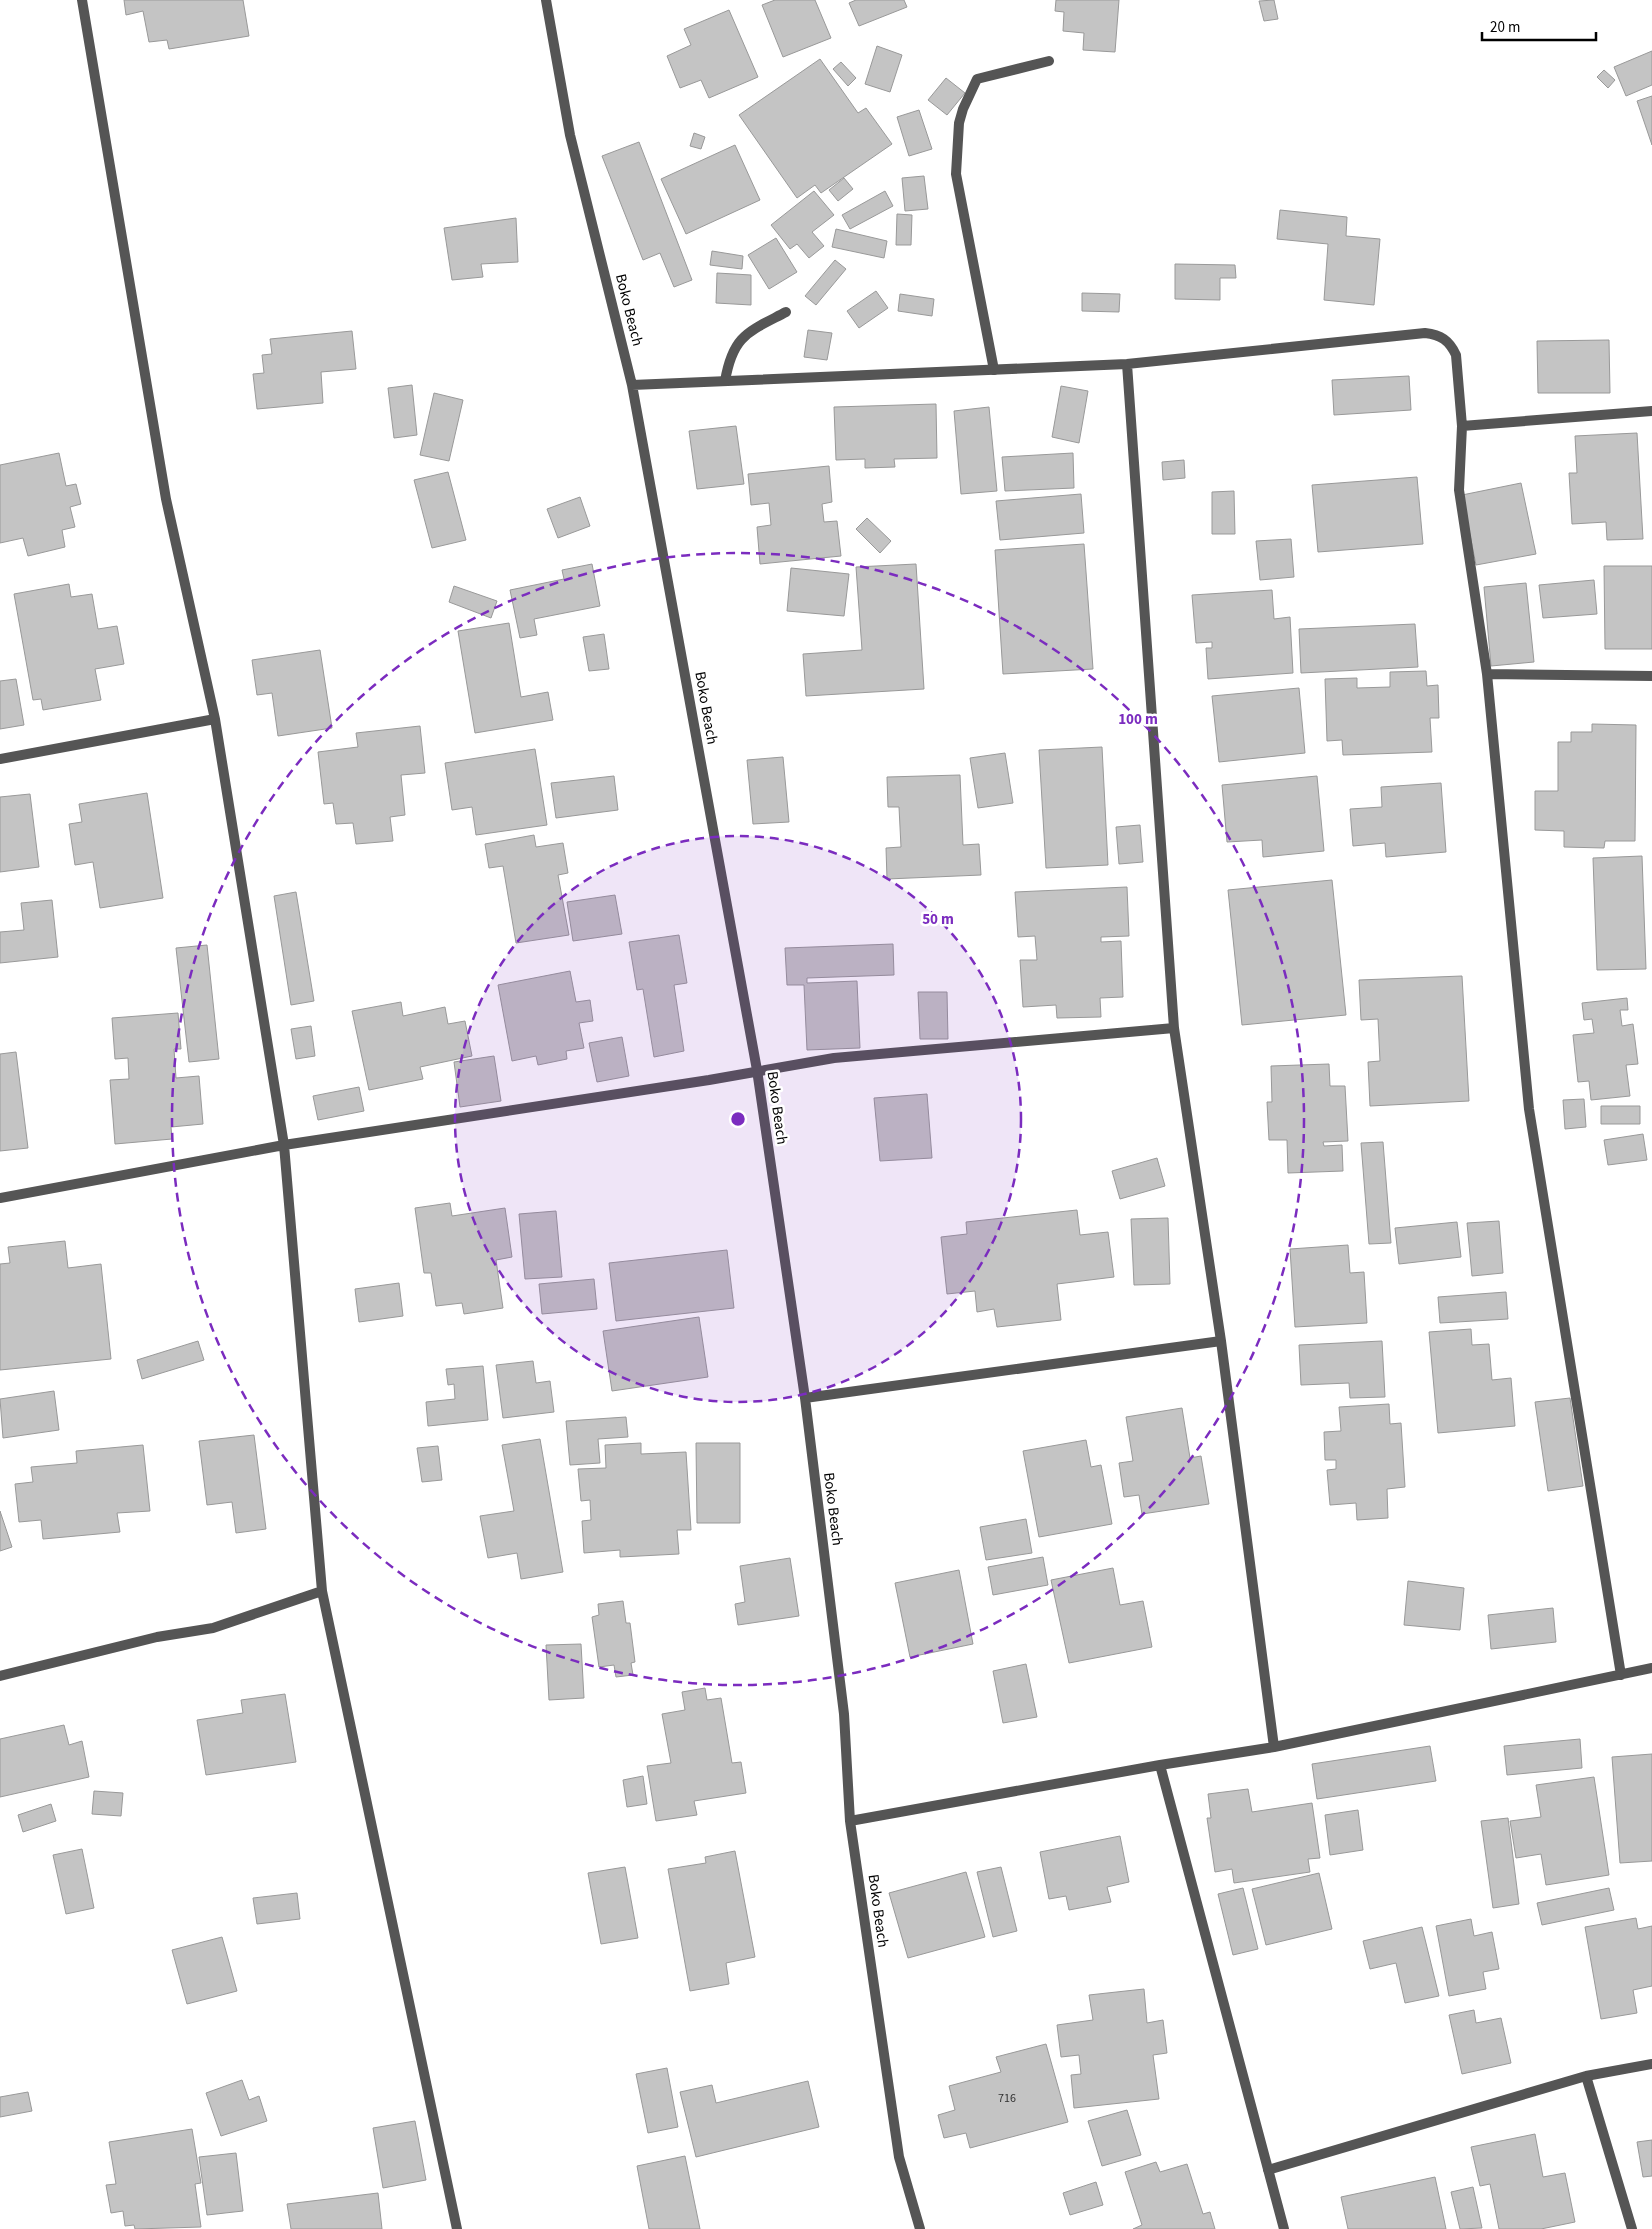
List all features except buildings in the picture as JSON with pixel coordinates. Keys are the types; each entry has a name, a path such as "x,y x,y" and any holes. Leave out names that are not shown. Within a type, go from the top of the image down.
{"street":[{"path":"82,0 166,499 215,719 284,1145 322,1591 458,2229"},
{"name":"Boko Beach","path":"546,0 570,135 632,385 756,1070 804,1398 844,1714 850,1821 900,2157 920,2229"},
{"path":"994,370 956,174 959,123 963,109 977,80 1049,62"},
{"path":"725,381 728,361 745,334 786,312"},
{"path":"632,385 1127,364 1425,334 1438,335 1447,340 1456,355 1462,426 1459,490 1487,674 1529,1110 1621,1675"},
{"path":"1127,364 1174,1028 1221,1341 1274,1747"},
{"path":"1462,426 1652,411"},
{"path":"1487,674 1652,676"},
{"path":"0,759 215,719"},
{"path":"0,1198 284,1145 709,1080 756,1070 834,1058 1174,1028"},
{"path":"804,1398 1221,1341"},
{"path":"0,1676 157,1638 212,1628 322,1591"},
{"path":"850,1821 1160,1765 1274,1747 1652,1668"},
{"path":"1160,1765 1284,2229"},
{"path":"1268,2170 1586,2076 1652,2064"},
{"path":"1586,2076 1632,2229"}]}
